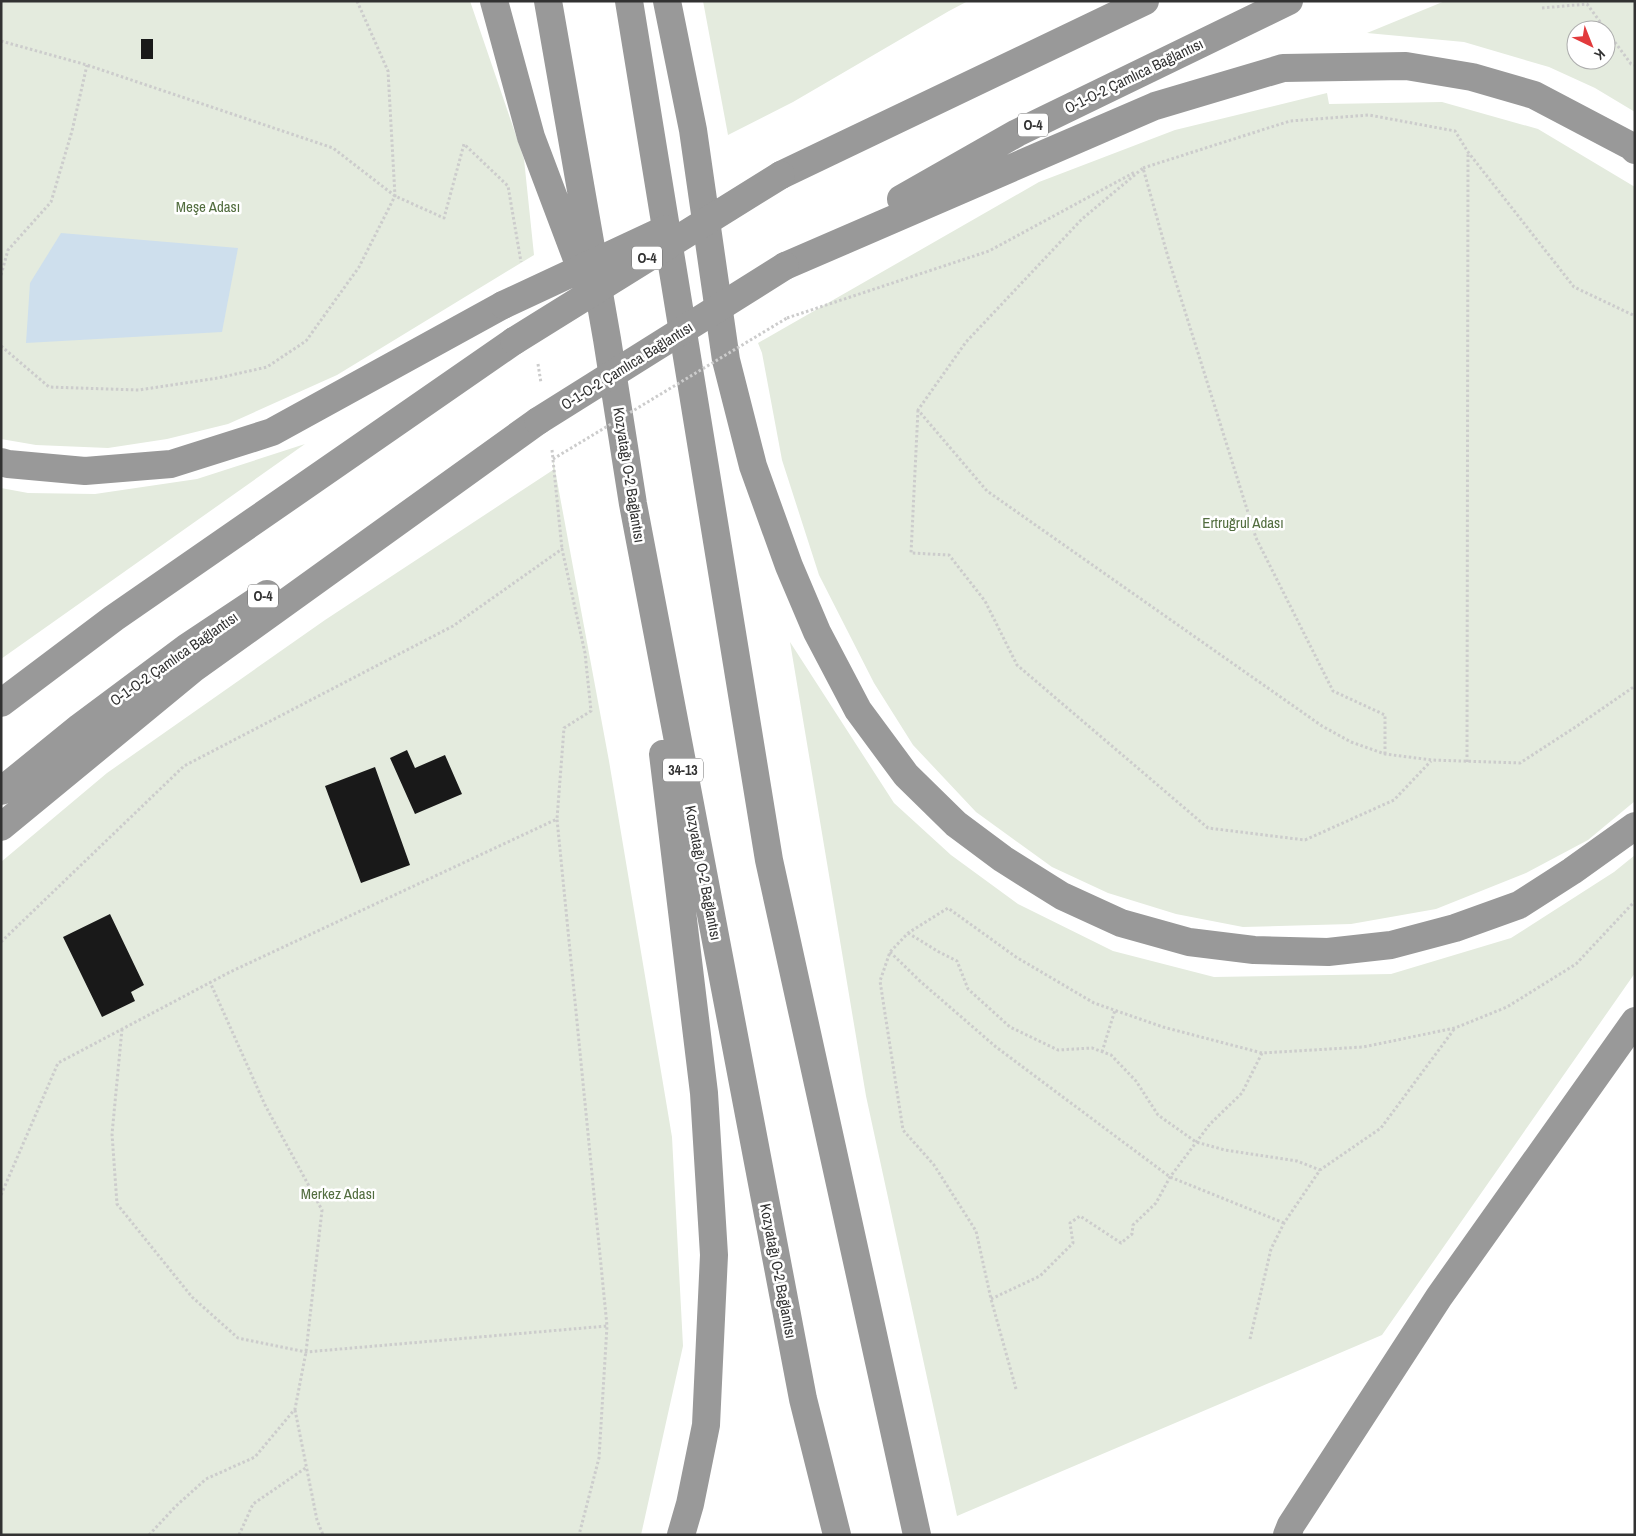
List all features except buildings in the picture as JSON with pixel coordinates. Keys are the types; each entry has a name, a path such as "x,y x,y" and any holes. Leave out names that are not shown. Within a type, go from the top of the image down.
{"highway":[{"path":"494,1 531,137 608,339"},
{"name":"Kozyatağı O-2 Bağlantısı","path":"548,1 608,339 633,504 803,1399 837,1535"},
{"path":"629,1 769,860 916,1535"},
{"path":"667,1 693,130 726,360 753,466 788,566 814,624 858,710 906,775 956,824 1003,859 1062,896 1121,923 1188,942 1254,950 1328,952 1391,945 1454,928 1519,905 1572,871 1635,826"},
{"name":"O-4","path":"1,703 114,618 514,341 781,175 1145,1"},
{"name":"O-1-O-2 Çamlıca Bağlantısı","path":"1,791 80,727 186,648 337,547 785,266 1017,133 1289,1"},
{"path":"785,266 1155,106 1284,68 1406,66 1472,76 1534,95 1631,146 1635,150"},
{"path":"1,462 85,471 171,464 272,432 503,305 781,175"},
{"path":"1,828 193,669 538,422"},
{"path":"633,504 704,1092 714,1255 706,1425 690,1504 681,1535"},
{"path":"1287,1535 1291,1524 1439,1297 1635,1021"}],"path":[{"path":"1,346 49,387 139,390 218,378 267,367 306,341 358,267 395,196 388,70 357,1"},
{"path":"1542,8 1587,4 1599,20"},
{"path":"1,41 87,65 333,148 395,196 444,218 464,144 508,186"},
{"path":"1616,44 1631,64 1635,64"},
{"path":"1,275 8,250 51,202 72,131 87,65"},
{"path":"579,1535 600,1458 607,1326 557,819 564,728 591,712 585,653 562,549 553,458 788,318 989,251 1143,168 1290,121 1369,115 1454,131 1468,152 1574,287 1635,316"},
{"path":"1466,762 1468,152"},
{"path":"1143,168 1082,219 966,342 918,410 911,553 949,555 985,601 1017,665 1208,828 1304,840 1394,800 1432,760"},
{"path":"1143,168 1168,257 1256,538 1333,691 1385,715 1385,754"},
{"path":"918,410 987,491 1322,726 1351,742 1385,754 1432,760 1520,763 1635,686"},
{"path":"1,942 184,766 453,626 562,549"},
{"path":"1,1195 58,1063 210,982 557,819"},
{"path":"1016,1389 991,1299 976,1232 934,1165 903,1130 880,981 890,952 908,933 948,908 1016,957 1094,1002 1163,1027 1262,1053 1363,1047 1455,1028 1507,1007 1576,964 1635,900"},
{"path":"908,933 938,952 957,961 968,989 1010,1027 1058,1050 1092,1048 1111,1055 1136,1081 1158,1116 1196,1142 1226,1150 1297,1161 1320,1170"},
{"path":"890,952 921,982 996,1047 1170,1177 1284,1223"},
{"path":"210,982 265,1105 322,1210 306,1352 295,1409 317,1520 323,1535"},
{"path":"1102,1052 1115,1010"},
{"path":"1250,1339 1271,1249 1284,1223 1320,1170 1381,1128 1455,1028"},
{"path":"122,1029 112,1134 117,1204 192,1298 238,1338 306,1352 607,1326"},
{"path":"991,1299 1040,1276 1073,1243 1070,1222 1080,1216 1121,1243 1132,1234 1133,1224 1156,1203 1170,1177 1210,1124 1242,1094 1262,1053"},
{"path":"149,1535 176,1506 206,1479 255,1457 295,1409"},
{"path":"239,1535 253,1504 307,1467"}],"green space":[{"name":"Meşe Adası","path":"1,1 470,1 524,159 534,255 337,375 228,424 167,439 108,448 36,445 1,439"},
{"path":"703,1 968,1 793,102 728,135"},
{"path":"1445,1 1635,1 1635,112 1595,88 1549,67 1464,42 1367,33"},
{"name":"Ertruğrul Adası","path":"1327,93 1329,104 1442,102 1538,129 1635,187 1635,801 1588,840 1526,873 1436,909 1351,924 1243,927 1176,914 1108,893 1052,867 976,812 913,745 874,683 819,575 782,460 762,353 758,343 1039,182 1175,130"},
{"path":"305,444 1,659 1,488 28,493 95,494 197,479"},
{"name":"Merkez Adası","path":"553,459 609,761 672,1137 683,1346 641,1535 1,1535 1,862 107,773 325,620 553,470"},
{"path":"790,642 894,803 951,855 1018,904 1113,951 1214,977 1391,974 1511,938 1614,872 1635,855 1635,973 1382,1335 957,1516 866,1096"}],"water":[{"path":"61,233 238,248 222,332 26,343 30,283"}]}
